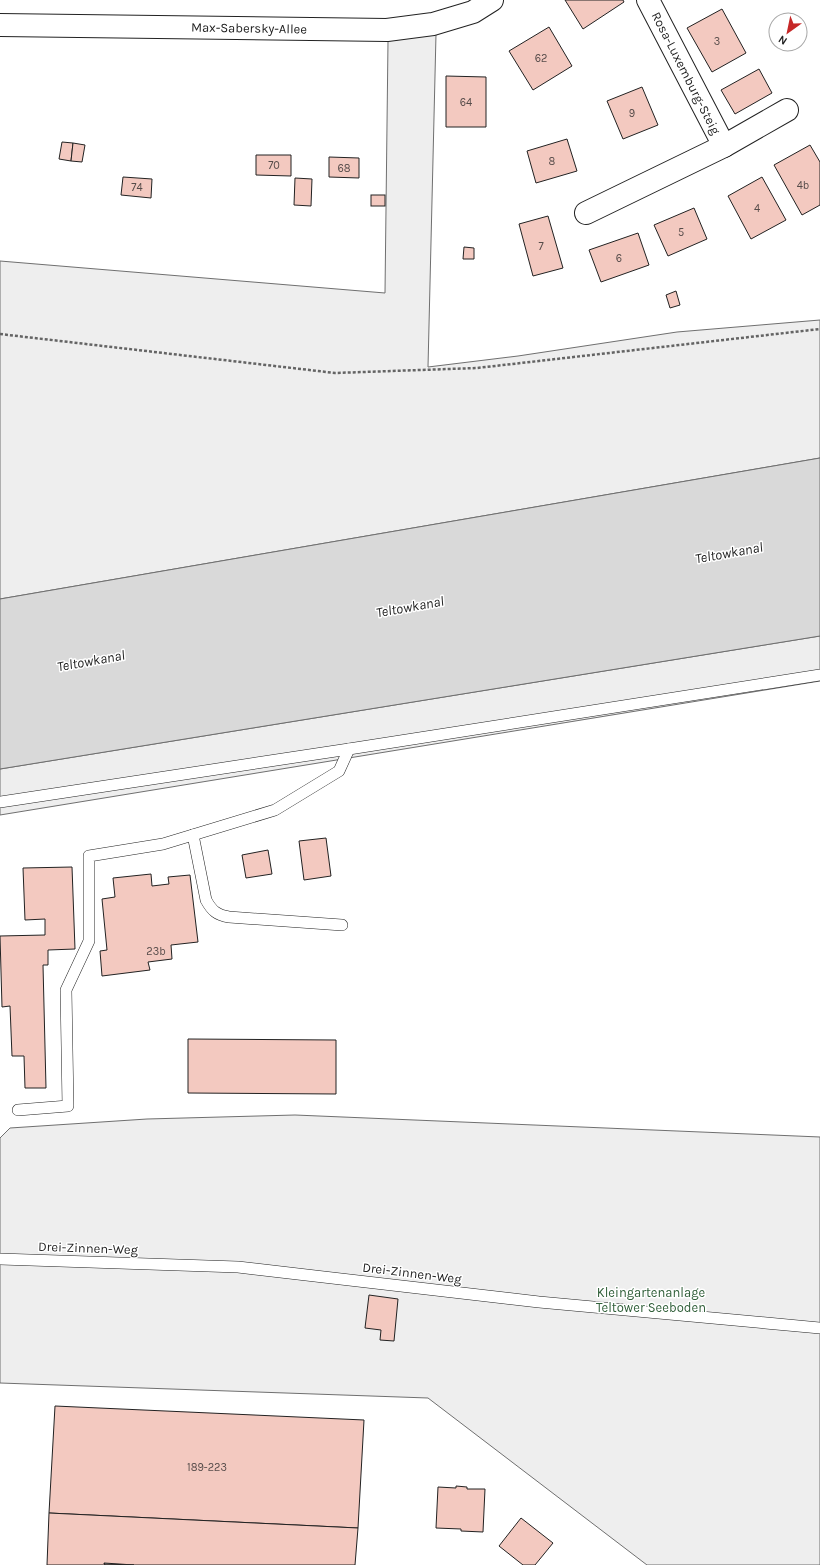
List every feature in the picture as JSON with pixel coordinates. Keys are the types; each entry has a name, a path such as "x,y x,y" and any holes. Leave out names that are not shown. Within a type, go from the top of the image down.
{"street":[{"name":"Max-Sabersky-Allee","path":"0,25 387,30 433,24 473,12 492,0"},
{"name":"Rosa-Luxemburg-Steig","path":"648,0 724,146"},
{"name":"Rosa-Luxemburg-Steig","path":"586,213 724,146 788,110"}],"lane":[{"path":"0,802 820,675"},
{"path":"18,1110 68,1106 66,990 89,941 89,856 163,844 275,810 340,771 349,749"},
{"path":"194,835 206,900 211,909 220,915 342,925"},
{"name":"Drei-Zinnen-Weg","path":"0,1259 238,1268 539,1302 820,1328"}],"path":[{"path":"0,334 335,373 477,368 820,329"}],"green space":[{"path":"436,34 428,367 518,356 677,332 820,320 820,458 0,599 0,261 385,293 388,41"},
{"path":"820,636 820,681 0,815 0,769"},
{"name":"Kleingartenanlage Teltower Seeboden","path":"295,1115 820,1137 820,1565 647,1565 428,1398 0,1383 0,1138 10,1128 147,1119"}],"water":[{"name":"Teltowkanal","path":"820,458 820,636 0,769 0,599"}],"building":[{"path":"565,0 623,0 624,2 583,29"},
{"path":"722,9 746,53 712,72 687,28"},
{"path":"549,27 572,66 533,90 509,51"},
{"path":"759,69 772,93 735,114 721,90"},
{"path":"446,76 486,77 486,127 446,127"},
{"path":"642,87 658,125 623,139 607,101"},
{"path":"567,139 577,171 536,183 527,151"},
{"path":"62,142 73,143 71,161 59,159"},
{"path":"73,143 85,145 82,162 71,161"},
{"path":"810,145 820,162 820,205 802,215 774,165"},
{"path":"256,155 291,155 291,176 256,175"},
{"path":"329,157 359,158 359,178 329,177"},
{"path":"123,177 152,179 151,198 121,195"},
{"path":"762,177 786,220 751,239 728,196"},
{"path":"295,178 312,179 311,206 294,205"},
{"path":"371,195 385,195 385,206 371,206"},
{"path":"694,208 707,239 668,256 654,225"},
{"path":"548,216 563,268 533,276 519,224"},
{"path":"638,233 649,265 601,282 589,250"},
{"path":"464,247 474,248 474,259 463,259"},
{"path":"676,291 680,305 670,308 666,295"},
{"path":"326,838 331,876 304,880 299,841"},
{"path":"268,850 272,874 246,878 242,855"},
{"path":"72,867 75,949 48,950 48,965 43,965 46,1088 25,1088 24,1056 12,1056 10,1006 2,1007 0,936 45,935 45,919 25,920 23,868"},
{"path":"151,874 152,886 169,884 168,877 190,875 198,942 171,945 172,959 148,962 150,970 102,976 100,951 107,950 102,899 115,897 113,878"},
{"path":"188,1039 336,1040 336,1094 188,1093"},
{"path":"369,1295 398,1299 394,1341 380,1340 381,1330 365,1328"},
{"path":"55,1406 364,1420 358,1528 49,1513"},
{"path":"456,1486 467,1487 467,1489 485,1489 483,1532 436,1528 438,1487 456,1488"},
{"path":"49,1513 358,1528 355,1565 134,1565 104,1563 105,1565 47,1565"},
{"path":"521,1518 553,1543 535,1565 523,1565 499,1546"},
{"path":"104,1563 105,1564 134,1565 105,1565"}]}
